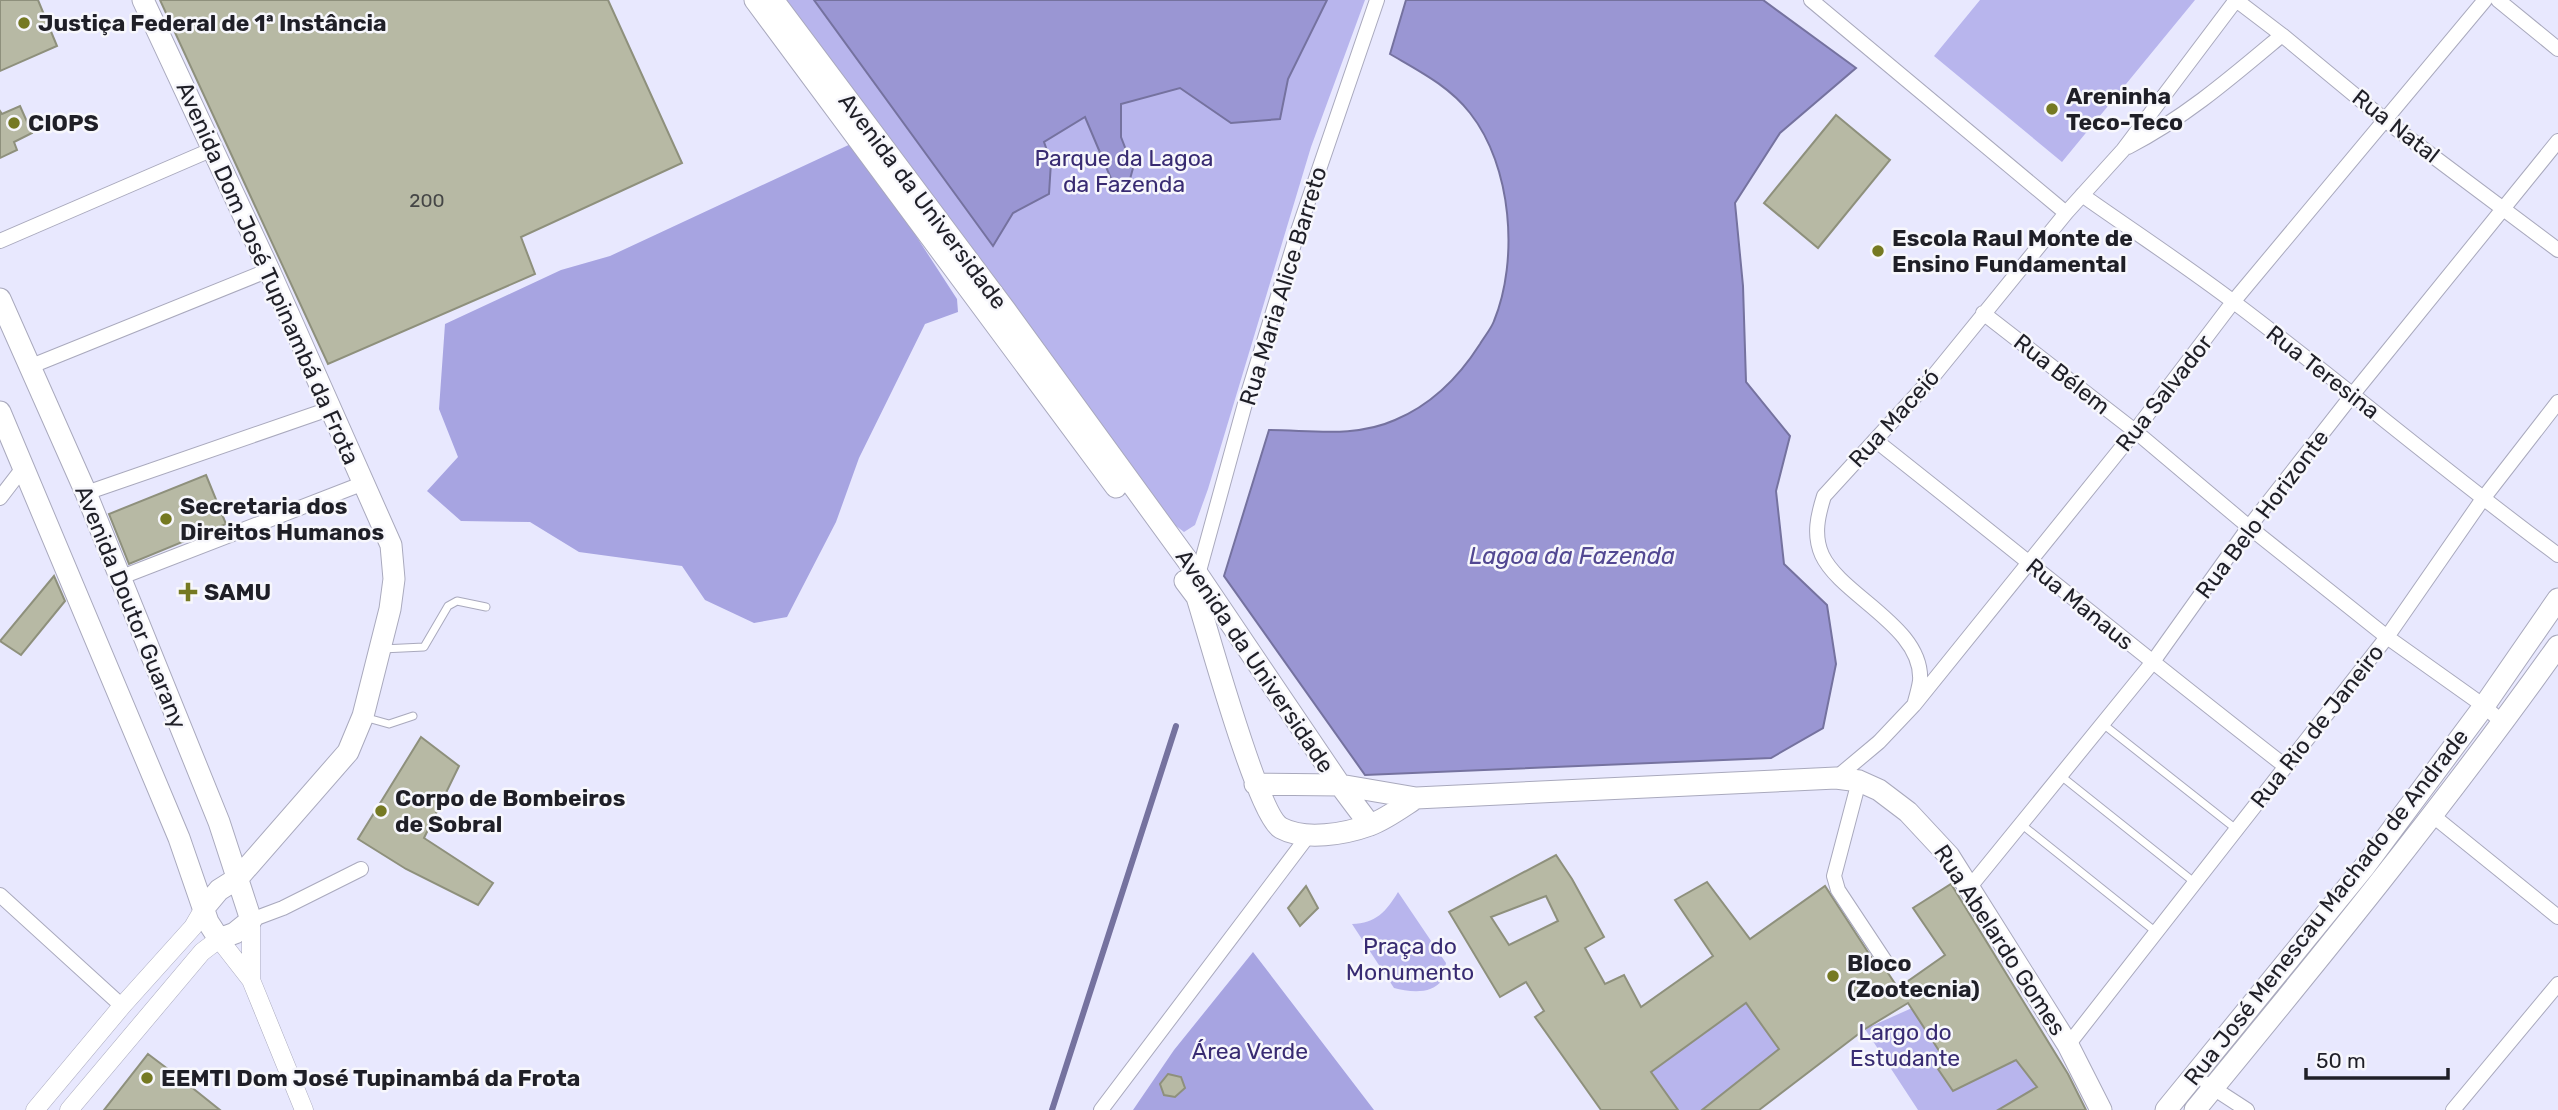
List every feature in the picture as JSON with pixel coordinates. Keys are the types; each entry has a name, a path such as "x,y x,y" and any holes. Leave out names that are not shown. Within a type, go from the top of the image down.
{"main road":[{"name":"Avenida Dom José Tupinambá da Frota","path":"143,0 269,270 391,545 394,579 381,649 363,716 348,752 238,878 219,890 204,908"},
{"name":"Avenida da Universidade","path":"755,0 1197,597 1255,784 1271,820 1280,828 1308,836"},
{"name":"Avenida da Universidade","path":"773,0 1006,311 1198,575 1340,785 1416,798 1836,778"},
{"name":"Avenida Doutor Guarany","path":"0,299 86,493 118,578 219,822 251,920"},
{"name":"Avenida Doutor Guarany","path":"0,412 179,838 208,922 219,939"},
{"name":"Rua José Menescau Machado de Andrade","path":"2166,1110 2365,866 2484,706 2558,599"},
{"name":"Rua José Menescau Machado de Andrade","path":"2195,1110 2357,914 2503,723 2558,646"},
{"name":"Rua Abelardo Gomes","path":"1836,778 1859,781 1879,790 1908,812 1949,856 2068,1045 2101,1110"},
{"path":"1255,784 1340,785 1370,825"},
{"path":"1308,836 1370,825 1416,798"},
{"path":"219,939 235,933 251,920"}],"street":[{"name":"Rua Maria Alice Barreto","path":"1198,575 1298,231 1377,0"},
{"path":"1811,0 2066,213"},
{"name":"Rua Maceió","path":"1914,705 1920,679 1914,656 1903,636 1832,569 1822,555 1817,536 1818,516 1824,496 1931,379 2066,213 2123,150 2236,0"},
{"name":"Rua Natal","path":"2236,0 2386,121 2558,250"},
{"name":"Rua Salvador","path":"1836,778 1879,742 1914,705 2135,431 2233,302 2485,0"},
{"path":"2498,0 2558,49"},
{"name":"Rua Maceió","path":"2123,150 2199,104 2282,35"},
{"name":"Rua Belo Horizonte","path":"1969,888 2152,663 2249,527 2558,141"},
{"path":"0,241 213,149"},
{"name":"Rua Teresina","path":"2082,195 2233,302 2353,394 2482,499 2558,555"},
{"path":"29,367 269,270"},
{"name":"Rua Bélem","path":"1983,313 2135,431 2249,527 2387,637 2484,706 2503,723"},
{"name":"Rua Rio de Janeiro","path":"2068,1045 2387,637 2482,499 2558,402"},
{"path":"86,493 329,410"},
{"name":"Rua Manaus","path":"1875,440 2029,561 2152,663 2285,766"},
{"path":"0,498 23,468"},
{"path":"118,578 364,483"},
{"path":"1859,781 1834,876 1838,890 1885,961"},
{"path":"2432,815 2558,917"},
{"path":"1101,1110 1308,836"},
{"path":"251,920 283,908 361,869"},
{"path":"0,895 122,1006"},
{"path":"35,1110 192,928 204,908"},
{"name":"Avenida Doutor Guarany","path":"251,920 251,981"},
{"path":"69,1110 202,952 219,939"},
{"name":"Avenida Doutor Guarany","path":"219,939 251,981 304,1110"},
{"path":"2453,1110 2558,984"},
{"path":"2194,1076 2247,1110"}],"lane":[{"path":"381,649 424,647 448,606 457,601 486,607"},
{"path":"363,716 389,724 413,716"},
{"path":"2103,723 2236,829"},
{"path":"2061,775 2194,882"},
{"path":"2021,824 2156,932"}],"green space":[{"name":"Parque da Lagoa da Fazenda","path":"780,0 1365,0 1311,147 1195,525 1184,532 1171,522"},
{"name":"Areninha Teco-Teco","path":"1980,0 2195,0 2062,162 1934,56"},
{"path":"855,142 957,299 958,312 925,324 859,458 836,522 787,617 754,623 705,600 682,566 579,552 530,522 461,521 427,491 458,457 439,409 445,324 561,270 610,256"},
{"name":"Praça do Monumento","path":"1398,892 1446,963 1442,980 1438,985 1426,990 1394,988 1352,924 1380,915"},
{"name":"Área Verde","path":"1253,952 1374,1110 1133,1110 1174,1050"},
{"path":"1746,1003 1779,1049 1702,1110 1678,1110 1651,1072"},
{"name":"Largo do Estudante","path":"1912,1008 1947,1063 1938,1069 1953,1091 2016,1060 2037,1087 1998,1110 1918,1110 1865,1029"}],"water":[{"path":"814,0 1327,0 1288,79 1280,119 1231,123 1180,88 1121,104 1121,137 1133,168 1130,179 1115,188 1085,117 1044,142 1051,162 1049,194 1013,213 993,246"},
{"name":"Lagoa da Fazenda","path":"1406,0 1763,0 1856,68 1780,133 1735,203 1743,286 1746,382 1790,436 1776,491 1784,564 1827,605 1836,664 1823,728 1771,758 1365,775 1224,576 1269,430 1349,431 1380,426 1408,414 1443,389 1463,368 1491,327 1502,297 1507,270 1507,214 1495,159 1484,135 1462,103 1433,80 1390,54"}],"building":[{"name":"Justiça Federal de 1ª Instância","path":"0,0 38,0 57,46 0,71"},
{"path":"160,0 608,0 682,163 521,237 535,274 328,364"},
{"name":"CIOPS","path":"20,106 32,133 14,142 17,150 0,158 0,111 2,114"},
{"path":"1836,115 1890,160 1818,248 1764,203"},
{"name":"Secretaria dos Direitos Humanos","path":"206,475 226,524 129,564 109,514"},
{"path":"54,576 65,601 21,655 0,641"},
{"path":"421,737 459,766 424,838 493,883 478,905 406,869 358,839"},
{"path":"1556,855 1604,937 1585,948 1605,984 1624,975 1641,1007 1713,956 1675,900 1707,882 1750,939 1825,886 1877,966 1886,970 1898,988 1945,955 1913,908 1951,884 2068,1074 2086,1110 1998,1110 2037,1087 2016,1060 1953,1091 1938,1069 1947,1063 1908,1003 1865,1029 1759,1110 1702,1110 1779,1049 1746,1003 1651,1072 1678,1110 1601,1110 1535,1017 1544,1011 1526,982 1500,997 1449,912","holes":["1546,896 1558,921 1509,945 1491,917"]},
{"path":"1306,886 1318,908 1300,926 1288,908"},
{"name":"EEMTI Dom José Tupinambá da Frota","path":"148,1054 185,1082 220,1110 104,1110"},
{"path":"1168,1074 1181,1077 1185,1088 1175,1097 1164,1095 1160,1084"}],"waterway":[{"path":"1052,1110 1176,726"}],"place":[{"name":"Justiça Federal de 1ª Instância","path":"24,23"},
{"name":"Areninha Teco-Teco","path":"2052,109"},
{"name":"CIOPS","path":"14,123"},
{"name":"Escola Raul Monte de Ensino Fundamental","path":"1878,251"},
{"name":"Secretaria dos Direitos Humanos","path":"166,519"},
{"name":"SAMU","path":"188,592"},
{"name":"Corpo de Bombeiros de Sobral","path":"381,811"},
{"name":"Bloco (Zootecnia)","path":"1833,976"},
{"name":"EEMTI Dom José Tupinambá da Frota","path":"147,1078"}]}
